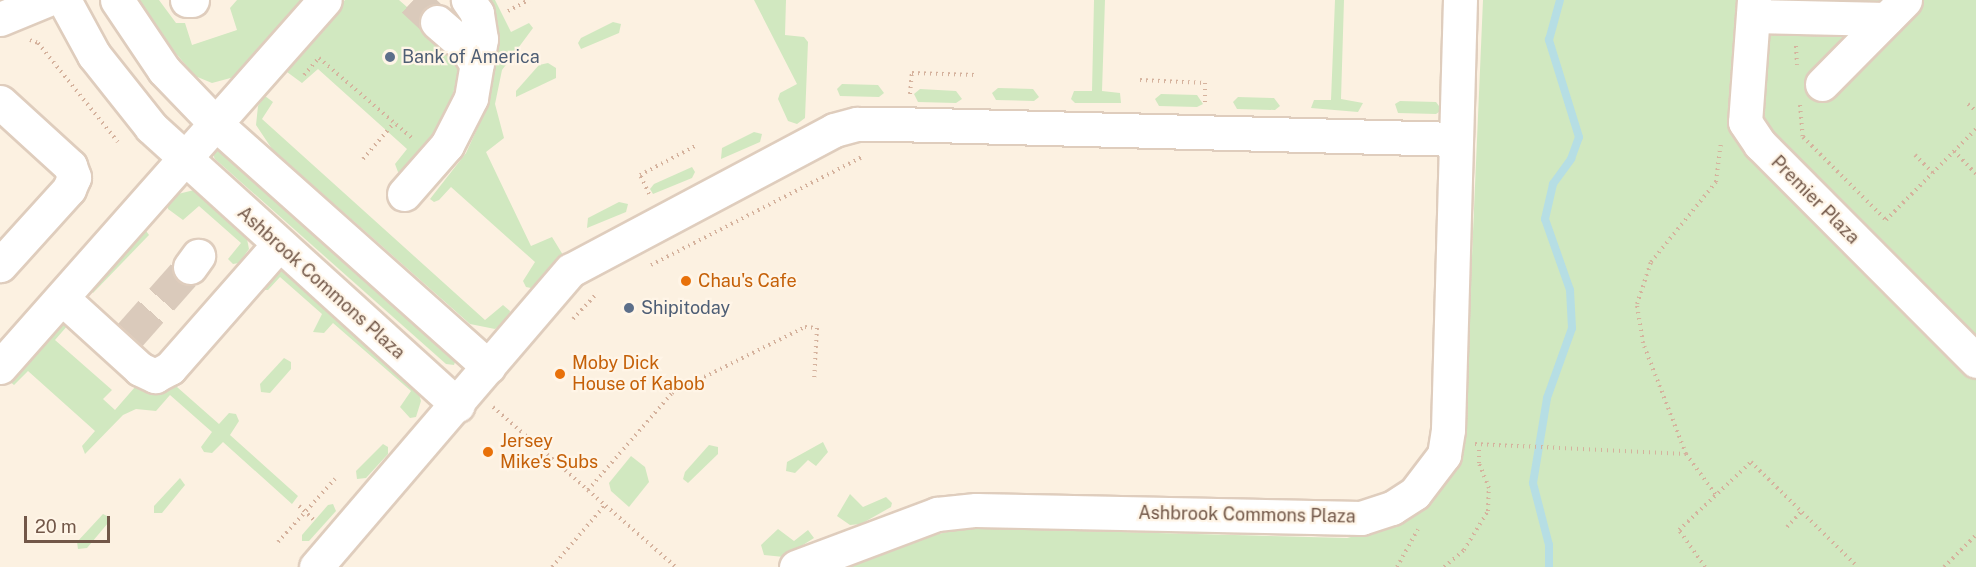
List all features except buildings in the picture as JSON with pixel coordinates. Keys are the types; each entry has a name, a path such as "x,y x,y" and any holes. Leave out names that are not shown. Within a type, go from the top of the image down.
{"street":[{"path":"0,20 46,0"},
{"name":"Ashbrook Commons Plaza","path":"64,0 88,46 116,86 185,161 471,410"},
{"path":"117,0 164,70 216,124 489,367"},
{"path":"187,0 192,0"},
{"path":"0,367 185,161 325,0"},
{"path":"404,194 459,127 471,98 481,25 468,0"},
{"name":"Ashbrook Commons Plaza","path":"796,567 938,514 976,510 1361,518 1392,508 1415,493 1444,455 1448,429 1460,0"},
{"path":"1753,8 1797,18 1895,10"},
{"name":"Premier Plaza","path":"1753,8 1745,122 1760,144 1976,361"},
{"path":"1806,83 1895,10"},
{"path":"437,22 465,46 477,65"},
{"path":"0,102 70,166 74,177 69,189 0,265"},
{"path":"316,567 471,410 489,367 571,270 834,130 856,124 1455,139"},
{"path":"62,298 123,342 147,374 163,374 278,244"}],"path":[{"path":"504,13 529,0"},
{"path":"1797,18 1806,83 1803,137 1886,220 1976,129"},
{"path":"27,39 38,43 118,142"},
{"path":"304,75 319,58 417,143"},
{"path":"1968,104 1976,111"},
{"path":"363,159 394,123"},
{"path":"1716,495 1686,454 1643,344 1637,304 1651,262 1716,182 1721,135"},
{"path":"646,268 875,151"},
{"path":"1954,151 1976,174"},
{"path":"1915,155 1933,173"},
{"path":"564,328 596,294 606,288"},
{"path":"588,490 672,393 806,327 817,328 814,380"},
{"path":"471,410 492,406 500,398"},
{"path":"492,406 676,567"},
{"path":"1444,567 1464,550 1488,511 1489,488 1479,463 1479,444 1613,453 1686,454"},
{"path":"1705,567 1679,531 1751,462 1856,566"},
{"path":"278,542 335,479"},
{"path":"552,567 605,505"},
{"path":"1787,527 1802,511"},
{"path":"1944,567 1976,535"}],"green space":[{"path":"139,0 159,0 176,23 185,23 192,45 237,30 230,8 237,0 306,0 238,76 212,83 195,76 162,37"},
{"path":"345,0 399,0 457,51 460,70 444,123 403,171 398,172 395,164 407,149 318,69 302,83 287,72 290,63"},
{"path":"489,0 495,0 511,32 529,23 533,28 502,70 495,104 504,138 486,152 531,246 552,237 563,255 536,289 526,287 523,281 535,262 451,187 439,200 434,202 430,199 466,153 482,118 497,33 497,18"},
{"path":"754,0 786,0 785,35 804,37 808,42 805,118 797,124 788,121 778,99 780,93 797,84"},
{"path":"1094,0 1105,0 1102,91 1120,93 1121,103 1075,103 1071,99 1074,91 1092,91"},
{"path":"1335,0 1344,0 1341,99 1363,103 1358,112 1311,108 1314,100 1331,100"},
{"path":"1483,0 1976,0 1976,567 841,567 917,539 964,528 1347,538 1398,525 1428,502 1452,476 1464,442"},
{"path":"613,22 621,24 619,33 581,49 578,43 581,38"},
{"path":"548,63 556,68 556,78 516,97 516,91 539,65"},
{"path":"842,84 878,85 884,93 879,97 840,96 837,89"},
{"path":"998,88 1033,89 1039,97 1034,101 996,100 992,93"},
{"path":"920,89 956,91 962,99 956,103 918,102 914,94"},
{"path":"1161,94 1197,95 1203,104 1197,107 1159,106 1155,99"},
{"path":"265,96 273,102 262,119 485,320 503,305 510,311 508,320 495,329 470,324 272,149 256,125 258,106"},
{"path":"1238,97 1274,98 1280,106 1275,110 1237,109 1233,102"},
{"path":"1400,101 1436,102 1442,110 1436,114 1398,113 1395,104"},
{"path":"754,132 762,134 760,142 721,159 722,148"},
{"path":"217,147 456,359 454,365 446,364 215,159 211,151"},
{"path":"692,167 695,172 692,178 653,194 650,189 654,184"},
{"path":"194,190 246,234 249,249 239,263 233,264 228,259 241,243 199,206 183,220 168,209 167,203 174,195"},
{"path":"619,202 628,204 626,212 587,228 588,218"},
{"path":"144,228 149,235 93,293 89,288"},
{"path":"285,269 417,388 421,401 416,417 410,418 400,407 411,391 333,323 324,333 313,332 322,314 280,277 268,290 261,290 258,287 272,270"},
{"path":"60,319 68,325 55,340 112,390 103,399 115,410 142,379 159,393 181,366 190,367 177,387 219,424 229,413 236,414 239,421 230,435 298,496 292,504 223,442 212,453 204,452 201,447 212,432 170,395 156,411 136,409 123,415 85,454 82,446 95,431 28,371 14,385 8,380"},
{"path":"284,358 291,362 291,369 270,393 261,392 260,384"},
{"path":"823,442 828,452 816,466 808,460 795,473 786,471 787,462"},
{"path":"383,444 388,447 388,454 366,478 357,479 356,471"},
{"path":"709,445 718,447 718,454 688,483 683,479 685,472"},
{"path":"631,456 645,467 649,482 629,507 611,491 609,483"},
{"path":"180,478 185,485 162,513 154,513 154,506"},
{"path":"850,494 863,507 886,497 892,503 891,507 861,524 850,525 837,516"},
{"path":"333,504 336,511 309,541 302,541 302,535 328,505"},
{"path":"103,514 109,517 108,523 87,548 78,549 77,542"},
{"path":"778,529 794,541 808,530 814,538 784,557 764,555 761,545"}],"waterway":[{"path":"1549,567 1549,545 1533,483 1547,398 1572,328 1570,290 1545,219 1553,184 1571,159 1579,137 1549,40 1560,0"}],"tunnel":[{"path":"413,0 437,22"},
{"path":"129,336 190,267"}],"place":[{"name":"Bank of America","path":"390,57"},
{"name":"Chau's Cafe","path":"686,281"},
{"name":"Shipitoday","path":"629,308"},
{"name":"Moby Dick House of Kabob","path":"560,374"},
{"name":"Jersey Mike's Subs","path":"488,452"}]}
